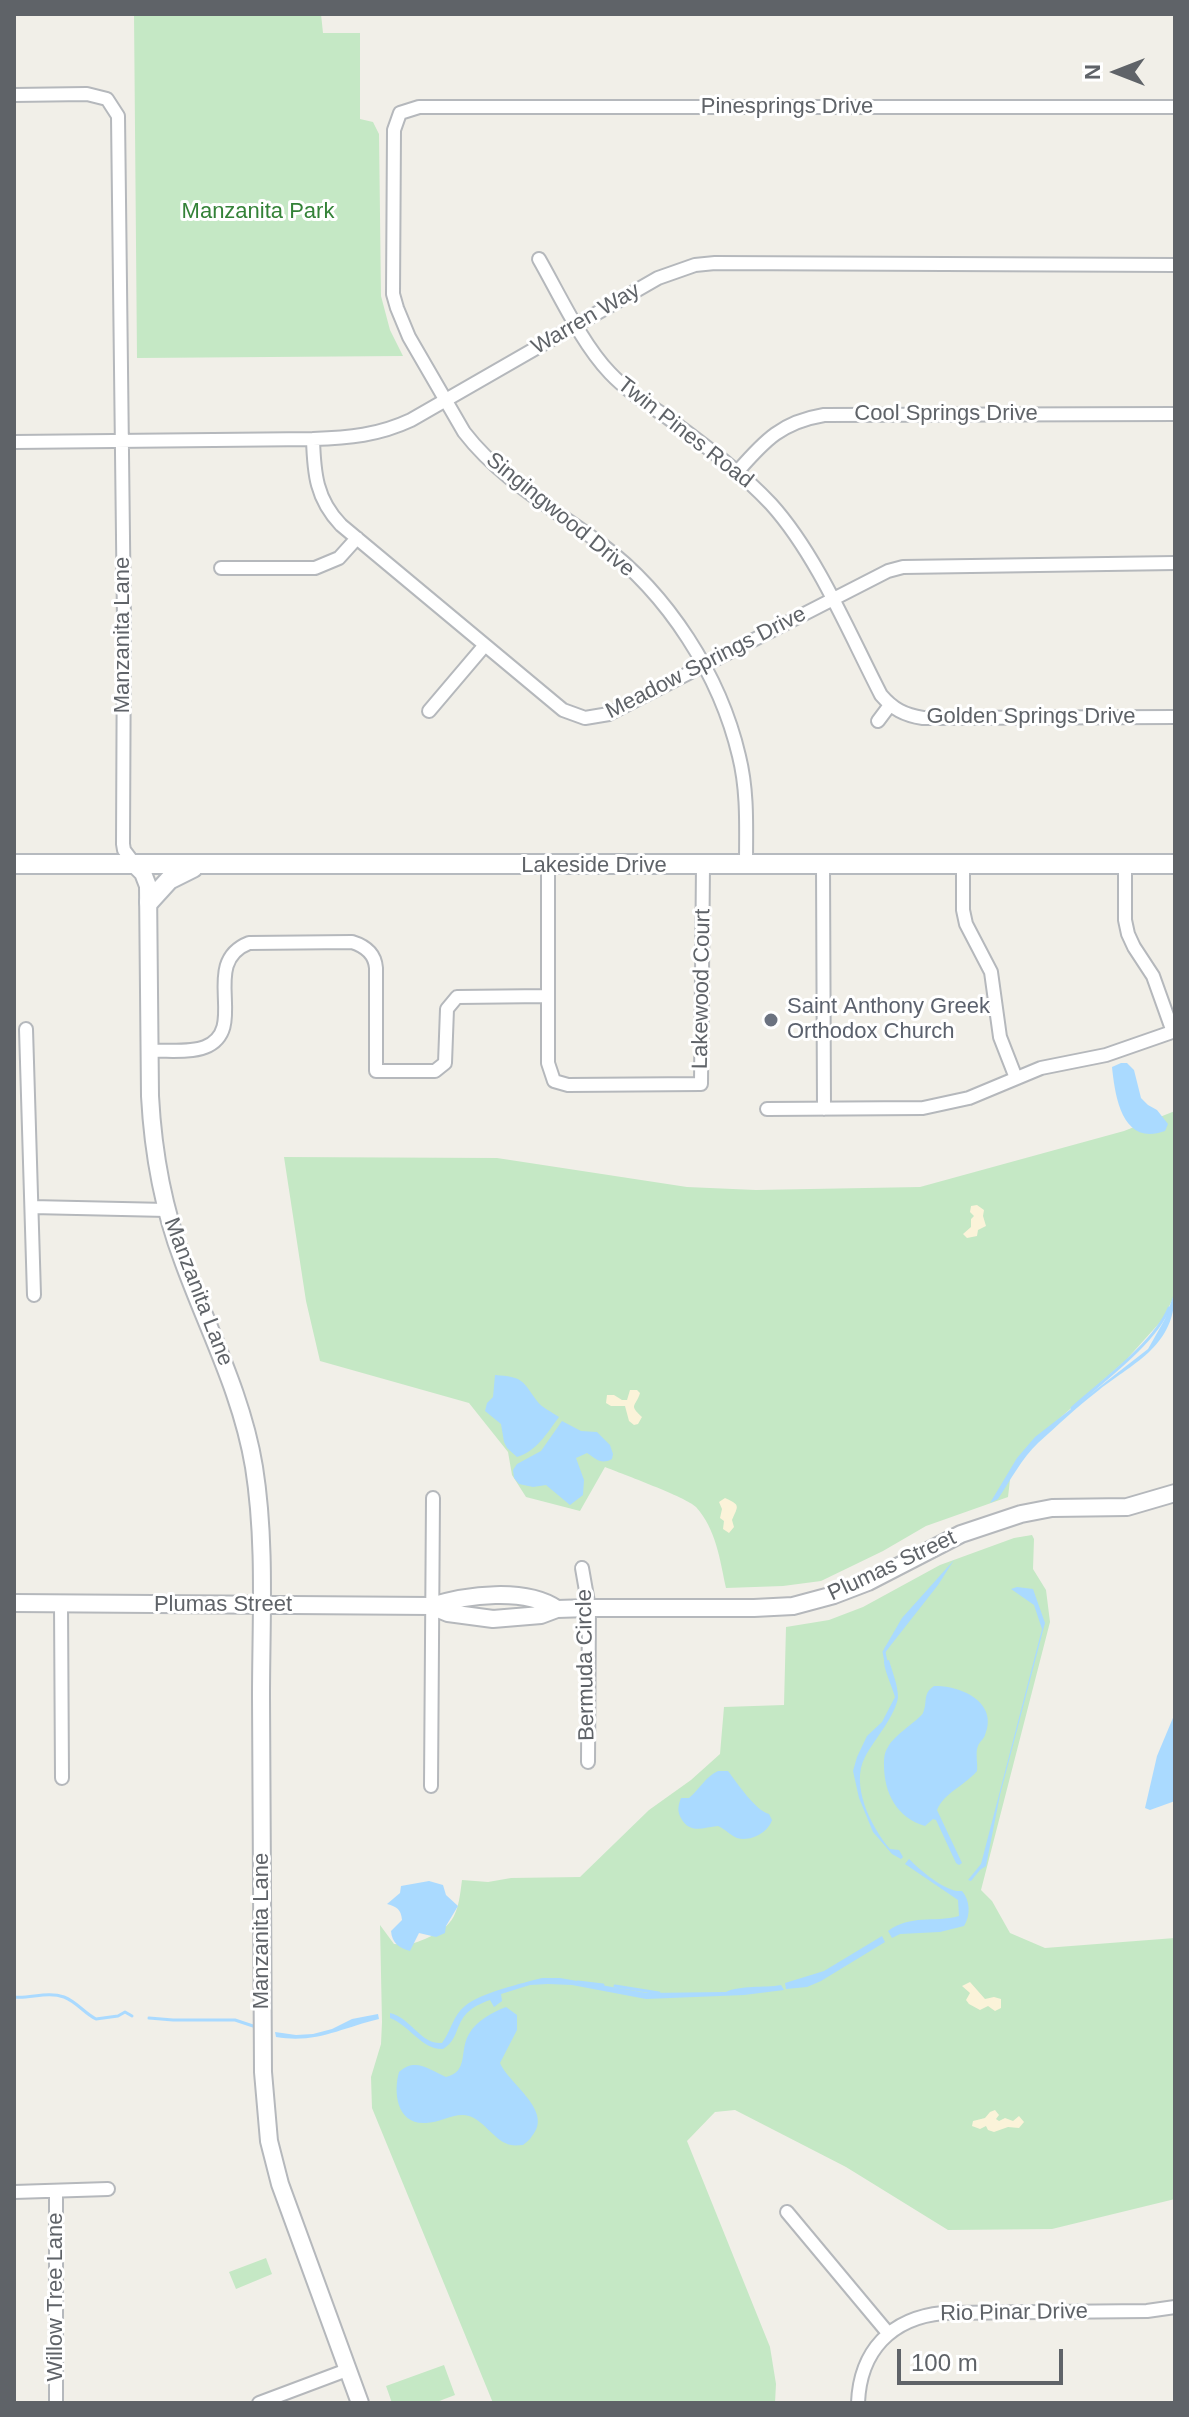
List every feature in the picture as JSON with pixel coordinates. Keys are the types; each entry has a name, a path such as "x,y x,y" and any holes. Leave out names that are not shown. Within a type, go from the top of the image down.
{"main road":[{"name":"Lakeside Drive","path":"14,864 1175,864"},
{"path":"149,902 169,880 198,866"}],"street":[{"name":"Manzanita Lane","path":"14,95 87,94 107,99 118,116 123,844 124,850 147,881 152,1122 167,1210 182,1261 236,1393 249,1438 260,1515 264,2096 274,2163 287,2207 360,2403"},
{"path":"388,104 400,113"},
{"name":"Pinesprings Drive","path":"400,113 419,107 1175,107"},
{"name":"Singingwood Drive","path":"400,113 394,130 393,294 402,324 464,432 491,463 604,546 640,578 670,614 722,703 740,757 747,811 746,865"},
{"name":"Twin Pines Road","path":"539,259 596,356 622,385 738,471 774,508 792,531 881,695 890,705"},
{"name":"Warren Way","path":"14,442 313,439 372,435 402,424 658,278 695,265 1175,265"},
{"name":"Cool Springs Drive","path":"738,471 776,432 799,421 824,415 1175,414"},
{"name":"Meadow Springs Drive","path":"313,439 314,472 323,501 331,514 563,710 585,718 609,714 888,571 903,567 1175,563"},
{"path":"221,568 315,568 339,558 357,538"},
{"path":"429,711 485,645"},
{"path":"878,721 890,705"},
{"name":"Golden Springs Drive","path":"890,705 900,712 923,718 1175,717"},
{"name":"Lakewood Court","path":"548,866 548,1063 554,1081 568,1085 701,1084 703,865"},
{"path":"823,865 824,1109"},
{"path":"963,865 966,924 991,972 1000,1037 1016,1078"},
{"path":"767,1109 923,1108 969,1098 1041,1068 1106,1055 1174,1031 1153,976 1128,934 1125,865"},
{"path":"149,1051 201,1049 218,1039 225,1022 225,968 236,948 249,943 352,942 365,947 376,961 376,1071 435,1071 445,1063 447,1009 457,997 547,996"},
{"path":"26,1029 34,1295"},
{"path":"32,1207 167,1210"},
{"name":"Plumas Street","path":"431,1606 448,1613 493,1619 541,1615 557,1609 754,1608 804,1604 868,1582 961,1534 1021,1514 1052,1508 1127,1507 1175,1493"},
{"path":"431,1786 433,1498"},
{"name":"Bermuda Circle","path":"582,1568 589,1608 588,1762"},
{"name":"Plumas Street","path":"14,1603 431,1606 452,1600 498,1595 543,1601 557,1609"},
{"path":"61,1604 62,1778"},
{"path":"14,2192 108,2189"},
{"name":"Willow Tree Lane","path":"56,2192 56,2403"},
{"path":"787,2212 888,2333 862,2372 858,2403"},
{"name":"Rio Pinar Drive","path":"888,2333 914,2318 943,2313 1147,2311 1175,2307"},
{"path":"259,2403 347,2370"}],"green space":[{"name":"Manzanita Park","path":"134,14 321,14 323,33 360,33 360,119 373,122 379,134 381,296 390,330 403,356 137,358"},
{"path":"1175,1111 1175,1294 1163,1319 1126,1360 1028,1446 1011,1471 1008,1497 926,1526 821,1581 783,1586 726,1588 708,1525 696,1507 680,1498 605,1467 580,1511 526,1497 512,1475 508,1452 469,1403 320,1361 306,1301 284,1157 497,1158 687,1187 756,1190 920,1187 1124,1131"},
{"path":"1032,1535 1033,1569 1046,1590 1050,1622 981,1890 992,1901 1010,1933 1045,1948 1175,1938 1175,2199 1052,2229 948,2230 846,2167 735,2110 715,2112 687,2141 770,2347 776,2384 775,2403 493,2403 372,2108 371,2077 381,2044 382,2022 380,1925 394,1944 413,1943 443,1929 454,1917 462,1880 488,1882 511,1878 580,1877 649,1810 691,1780 720,1754 724,1707 784,1705 786,1627 829,1620 863,1607 940,1565 1014,1538"},
{"path":"266,2258 272,2274 236,2289 229,2272"},
{"path":"444,2365 455,2395 434,2403 392,2403 386,2386"}],"sand":[{"path":"977,1205 984,1210 986,1226 978,1230 977,1236 967,1238 963,1234 971,1227 974,1216 970,1212 971,1206"},
{"path":"630,1390 640,1393 634,1407 642,1417 634,1425 629,1421 625,1406 606,1403 607,1395 627,1400"},
{"path":"725,1498 737,1506 732,1520 734,1527 729,1533 723,1529 724,1521 720,1518 722,1509 719,1502"},
{"path":"970,1982 985,1999 1001,1999 1001,2008 995,2011 988,2006 980,2010 969,2004 966,2000 970,1993 962,1986"},
{"path":"995,2110 999,2121 1005,2118 1013,2121 1019,2116 1024,2122 1019,2128 1008,2127 994,2132 986,2126 980,2129 972,2126 973,2121 985,2118"}],"water":[{"path":"1127,1063 1134,1070 1141,1098 1157,1110 1168,1124 1165,1131 1150,1134 1139,1132 1124,1116 1112,1067"},
{"path":"1175,1291 1173,1310 1161,1339 1038,1443 998,1499 990,1503 1017,1458 1035,1437 1148,1349 1165,1319"},
{"path":"495,1375 521,1381 544,1408 559,1417 536,1446 517,1457 504,1442 501,1424 485,1411 493,1397"},
{"path":"562,1421 581,1431 597,1432 610,1445 613,1454 612,1459 605,1461 587,1453 576,1458 584,1480 583,1495 570,1505 546,1485 533,1487 519,1484 513,1470 517,1464 541,1451"},
{"path":"954,1560 887,1650 884,1649 902,1618"},
{"path":"1011,1589 1033,1589 1045,1623 1000,1795 986,1866 971,1881 968,1880 981,1864 1042,1629 1034,1605"},
{"path":"889,1660 898,1697 889,1719 865,1757 860,1780 870,1818 890,1849 899,1850 901,1859 892,1854 873,1832 859,1798 853,1771 867,1736 882,1722 895,1697 884,1665 884,1661"},
{"path":"934,1686 965,1692 987,1713 985,1735 977,1749 977,1771 937,1810 962,1863 959,1865 936,1820 925,1826 907,1817 894,1803 886,1785 884,1758 887,1749 923,1713 927,1695"},
{"path":"1175,1713 1175,1801 1150,1810 1145,1808 1157,1756"},
{"path":"718,1771 728,1771 753,1802 769,1814 772,1820 763,1832 742,1839 718,1826 698,1829 685,1823 678,1811 681,1798 689,1798"},
{"path":"909,1859 941,1885 962,1891 969,1908 964,1926 940,1932 900,1934 892,1938 888,1931 905,1922 959,1916 958,1900 905,1864"},
{"path":"429,1881 443,1885 446,1895 458,1906 445,1933 436,1937 419,1933 410,1951 399,1947 393,1939 391,1931 402,1920 398,1909 387,1904 400,1893 401,1886"},
{"path":"882,1936 885,1942 821,1981 807,1987 786,1989 785,1983 824,1971"},
{"path":"542,1978 560,1978 647,1993 726,1992 738,1988 781,1985 784,1990 646,1999 572,1985 530,1985 501,1994 502,2001 494,2007 490,2000 468,2012 450,2044 443,2049 429,2046 390,2018 390,2013 404,2020 428,2040 442,2043 458,2014 472,2001"},
{"path":"506,2007 517,2015 517,2030 500,2063 528,2098 538,2117 537,2127 530,2139 523,2145 505,2143 469,2116 458,2115 426,2123 409,2119 397,2098 399,2072 417,2065 446,2077 453,2074 461,2065 466,2040 472,2029"},
{"path":"378,2014 379,2019 316,2037 290,2039 276,2037 275,2032 313,2034 352,2019"}],"waterway":[{"path":"1072,1408 1139,1349 1162,1322 1169,1308"},
{"path":"886,1662 884,1652 887,1647"},
{"path":"578,1982 603,1985"},
{"path":"615,1986 659,1993"},
{"path":"14,1997 64,1997 96,2019 125,2012 132,2016"},
{"path":"149,2018 235,2020 256,2027"}],"place":[{"name":"Saint Anthony Greek Orthodox Church","path":"771,1020"}]}
